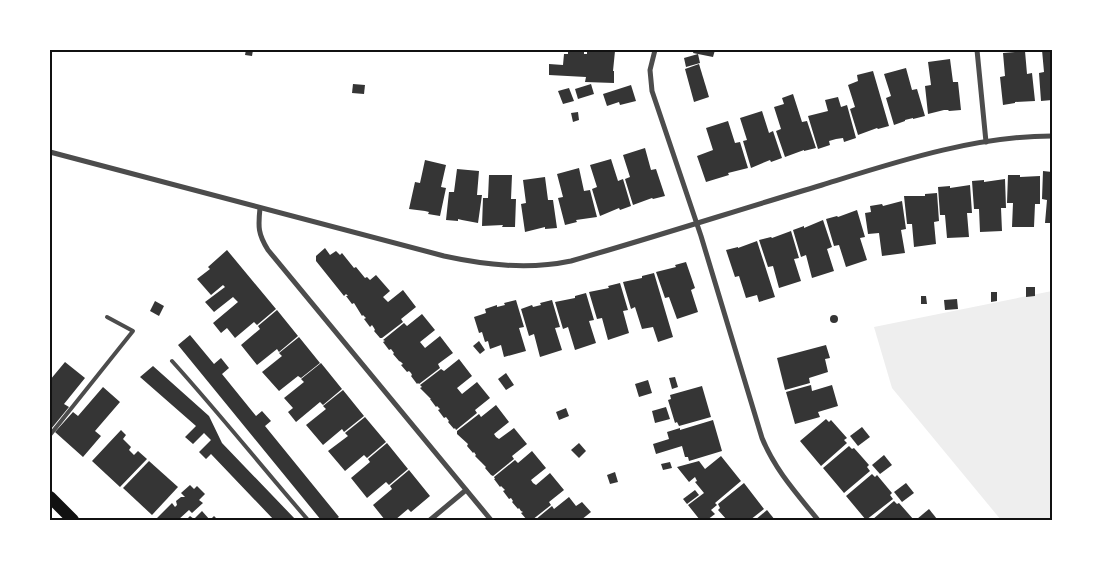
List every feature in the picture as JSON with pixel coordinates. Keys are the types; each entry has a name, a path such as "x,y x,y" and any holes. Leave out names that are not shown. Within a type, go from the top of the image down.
{"main road":[{"path":"50,496 73,520"}],"street":[{"path":"655,50 650,70 652,91 696,223 768,452 783,476 818,520"},
{"path":"977,50 986,142"},
{"path":"50,152 454,258 525,267 571,261 897,162 986,142 1052,136"},
{"path":"260,208 259,233 268,250 491,520"},
{"path":"430,520 466,490"}],"lane":[{"path":"50,435 133,331 107,317"},
{"path":"172,361 216,409 255,459 308,520"}],"shaded area":[{"path":"1052,291 1052,520 1001,520 892,388 874,327"}],"building":[{"path":"246,50 253,50 252,56 245,55"},
{"path":"568,50 584,50 584,54 587,54 587,50 615,51 614,83 585,82 586,77 549,75 549,64 563,65 564,54 568,54"},
{"path":"694,50 715,50 713,57 693,53"},
{"path":"1042,50 1052,50 1052,100 1041,101 1039,73 1044,72"},
{"path":"1025,51 1027,74 1032,73 1035,101 1003,105 1000,77 1005,76 1003,53"},
{"path":"698,54 700,63 686,67 684,58"},
{"path":"950,59 953,82 958,82 961,110 944,110 928,114 925,86 931,85 928,62"},
{"path":"699,64 709,97 694,102 685,69"},
{"path":"906,68 912,90 917,89 925,116 905,120 894,125 886,98 891,96 884,74"},
{"path":"873,71 889,126 858,135 850,109 855,107 848,85 858,81 857,75"},
{"path":"353,84 365,85 364,94 352,93"},
{"path":"591,84 594,94 578,99 575,89"},
{"path":"631,85 636,101 620,105 619,102 607,106 603,94"},
{"path":"569,88 574,101 563,104 558,91"},
{"path":"793,94 802,122 807,121 816,148 785,157 776,131 781,129 774,107 784,104 782,98"},
{"path":"838,97 841,107 847,105 856,138 844,142 843,138 829,141 830,145 818,149 808,116 828,111 825,100"},
{"path":"762,111 769,133 773,131 782,158 771,162 770,160 751,168 743,141 747,140 740,118"},
{"path":"578,112 579,120 573,122 571,113"},
{"path":"728,121 735,143 740,142 748,168 728,173 729,175 706,182 697,156 713,150 706,128"},
{"path":"645,148 651,170 656,169 665,196 652,198 633,205 625,179 630,177 623,155"},
{"path":"611,159 618,181 623,179 631,206 620,210 619,208 600,216 592,189 597,187 590,165"},
{"path":"425,160 446,165 441,187 446,188 440,216 428,214 429,212 425,211 409,209 415,182 420,183"},
{"path":"579,168 584,191 590,190 597,217 576,220 577,222 565,225 558,198 563,197 557,174"},
{"path":"457,169 479,171 477,195 482,195 478,223 458,219 458,221 446,220 449,192 454,192"},
{"path":"1043,171 1052,172 1052,223 1045,223 1047,200 1042,199"},
{"path":"489,175 512,175 511,199 516,199 515,227 502,227 503,225 482,226 483,198 488,198"},
{"path":"1008,175 1020,175 1020,177 1040,176 1040,204 1035,204 1034,227 1012,227 1013,203 1007,203"},
{"path":"545,177 548,200 553,200 557,228 545,229 545,227 525,232 521,204 526,203 523,180"},
{"path":"1005,179 1006,208 1001,208 1002,231 980,232 979,209 974,209 972,181 984,180 984,182"},
{"path":"970,185 972,213 967,213 969,237 947,238 945,215 940,215 938,187 950,186 950,188"},
{"path":"937,193 939,221 934,222 936,244 914,247 912,224 907,224 904,196 925,196 925,194"},
{"path":"902,201 906,229 901,230 905,253 882,256 879,233 868,234 865,213 871,212 870,206 882,204 883,206"},
{"path":"857,210 865,237 860,238 867,260 846,267 839,245 834,246 826,219"},
{"path":"823,220 832,247 827,249 834,271 812,278 806,255 801,257 793,230 804,226 804,228"},
{"path":"791,231 799,258 794,259 801,281 779,288 773,266 768,267 759,240 772,238"},
{"path":"757,241 775,297 759,302 757,295 746,298 739,276 735,277 726,250"},
{"path":"325,248 330,255 336,251 340,255 342,253 365,278 367,277 370,280 376,275 390,291 383,297 388,302 403,290 416,307 401,319 403,322 380,338 372,325 370,327 364,319 366,318 362,316 354,303 352,304 346,294 344,296 316,261 316,256"},
{"path":"227,250 276,309 257,325 254,322 235,338 227,328 221,333 213,323 238,302 233,297 214,312 205,302 225,287 223,285 211,295 197,279 210,269 208,267"},
{"path":"686,262 695,288 691,290 698,312 677,319 669,297 665,298 656,272 676,267 675,265"},
{"path":"654,273 673,337 658,342 653,327 642,329 635,307 631,309 623,282"},
{"path":"620,283 628,310 623,311 629,333 608,340 602,318 597,319 589,292 609,288 608,286"},
{"path":"1026,287 1035,287 1035,296 1026,297"},
{"path":"991,292 997,292 997,301 991,302"},
{"path":"586,293 594,320 589,321 596,343 575,350 568,327 563,329 555,302 575,298 575,296"},
{"path":"921,296 926,296 927,304 921,304"},
{"path":"957,299 958,309 945,310 944,300"},
{"path":"516,300 524,327 519,328 526,351 504,357 501,345 490,349 488,341 485,342 482,332 479,333 474,317 486,313 485,309 497,305 497,307 505,305 504,303"},
{"path":"552,300 560,327 555,328 562,350 540,357 534,334 529,336 521,309 532,305 533,307 541,305 540,303"},
{"path":"155,301 164,306 159,316 150,311"},
{"path":"277,310 298,336 279,352 277,349 257,365 241,345 260,329 258,326"},
{"path":"422,314 435,330 420,342 425,348 440,336 453,353 438,364 440,368 417,384 411,373 407,372 401,365 403,364 393,354 391,349 389,350 383,340 404,323 407,326"},
{"path":"834,315 838,319 834,323 830,319"},
{"path":"190,335 214,364 221,358 229,368 222,374 256,416 262,411 271,421 265,426 339,517 335,520 321,520 178,345"},
{"path":"299,337 320,363 301,378 298,376 279,391 262,372 282,356 279,353"},
{"path":"479,341 485,350 480,354 473,346"},
{"path":"826,345 830,358 825,359 828,372 809,378 810,383 785,390 777,358"},
{"path":"459,359 472,376 457,388 462,394 477,382 490,398 475,410 477,413 456,430 446,417 444,418 438,410 440,409 436,407 420,388 422,387 420,385 441,369 444,371"},
{"path":"65,362 85,378 64,404 69,407 51,429 50,380"},
{"path":"321,363 342,389 323,405 320,402 296,422 288,412 293,408 284,398 304,382 301,379"},
{"path":"153,366 209,416 222,443 296,520 274,520 211,454 206,459 199,452 211,440 204,433 193,444 185,437 196,426 140,377"},
{"path":"506,373 514,385 506,390 498,379"},
{"path":"675,377 678,387 672,389 669,378"},
{"path":"648,380 652,393 639,397 635,384"},
{"path":"811,385 812,391 832,385 838,406 818,412 820,417 795,424 786,392"},
{"path":"702,386 711,417 679,426 677,422 675,423 668,400 671,399 670,395"},
{"path":"103,387 120,402 95,431 101,436 83,457 55,432 73,412 78,416"},
{"path":"343,390 364,416 344,432 342,429 323,445 306,425 326,409 323,406"},
{"path":"496,405 509,422 494,434 496,437 499,439 514,428 527,444 512,456 514,459 493,476 467,446 468,444 457,434 457,431 479,414 481,417"},
{"path":"666,407 670,419 655,423 652,411"},
{"path":"566,408 569,416 559,420 556,412"},
{"path":"365,417 386,442 367,458 364,455 345,471 328,451 348,436 345,433"},
{"path":"826,419 829,422 831,420 847,438 844,440 847,443 821,466 800,441"},
{"path":"713,420 722,451 689,461 688,457 685,457 682,446 656,454 653,444 669,439 667,432"},
{"path":"862,427 870,437 858,446 850,436"},
{"path":"121,430 126,435 123,439 131,447 129,450 134,455 138,451 147,459 120,487 92,461"},
{"path":"387,443 408,469 389,485 386,482 367,498 351,478 370,462 368,459"},
{"path":"579,443 586,451 579,458 571,450"},
{"path":"849,446 852,449 854,448 869,465 867,467 870,471 844,493 823,468"},
{"path":"532,451 546,468 531,480 533,483 536,485 550,473 564,490 549,502 551,505 532,520 527,520 521,513 523,512 512,502 511,498 509,499 503,491 505,490 500,487 494,477 515,460 518,463"},
{"path":"884,455 892,465 880,474 872,465"},
{"path":"721,456 741,481 715,503 717,505 711,510 715,514 707,520 700,520 688,505 704,493 695,482 697,481 695,477 689,482 677,467 699,461 705,469"},
{"path":"149,461 178,487 152,515 123,488"},
{"path":"670,462 672,468 663,470 661,464"},
{"path":"409,470 430,496 411,512 408,509 395,520 385,520 373,505 392,489 390,486"},
{"path":"615,472 618,482 610,484 607,475"},
{"path":"872,474 875,477 877,475 892,493 890,495 893,499 866,520 846,496"},
{"path":"744,483 764,509 750,520 727,520 718,510 720,508 718,504"},
{"path":"906,483 914,493 902,502 894,492"},
{"path":"190,485 194,489 197,486 205,494 199,500 203,503 192,513 189,510 178,520 155,520 172,503 175,507 177,505 176,501 181,497 185,497 181,493"},
{"path":"695,490 699,495 687,504 683,499"},
{"path":"569,497 576,506 582,502 591,512 581,520 535,520 552,506 554,509"},
{"path":"894,501 897,504 899,503 914,520 872,520"},
{"path":"929,509 937,519 917,519"},
{"path":"767,510 775,520 755,520"},
{"path":"202,511 210,520 186,520 190,516 194,519"},
{"path":"214,516 218,520 210,520"}]}
